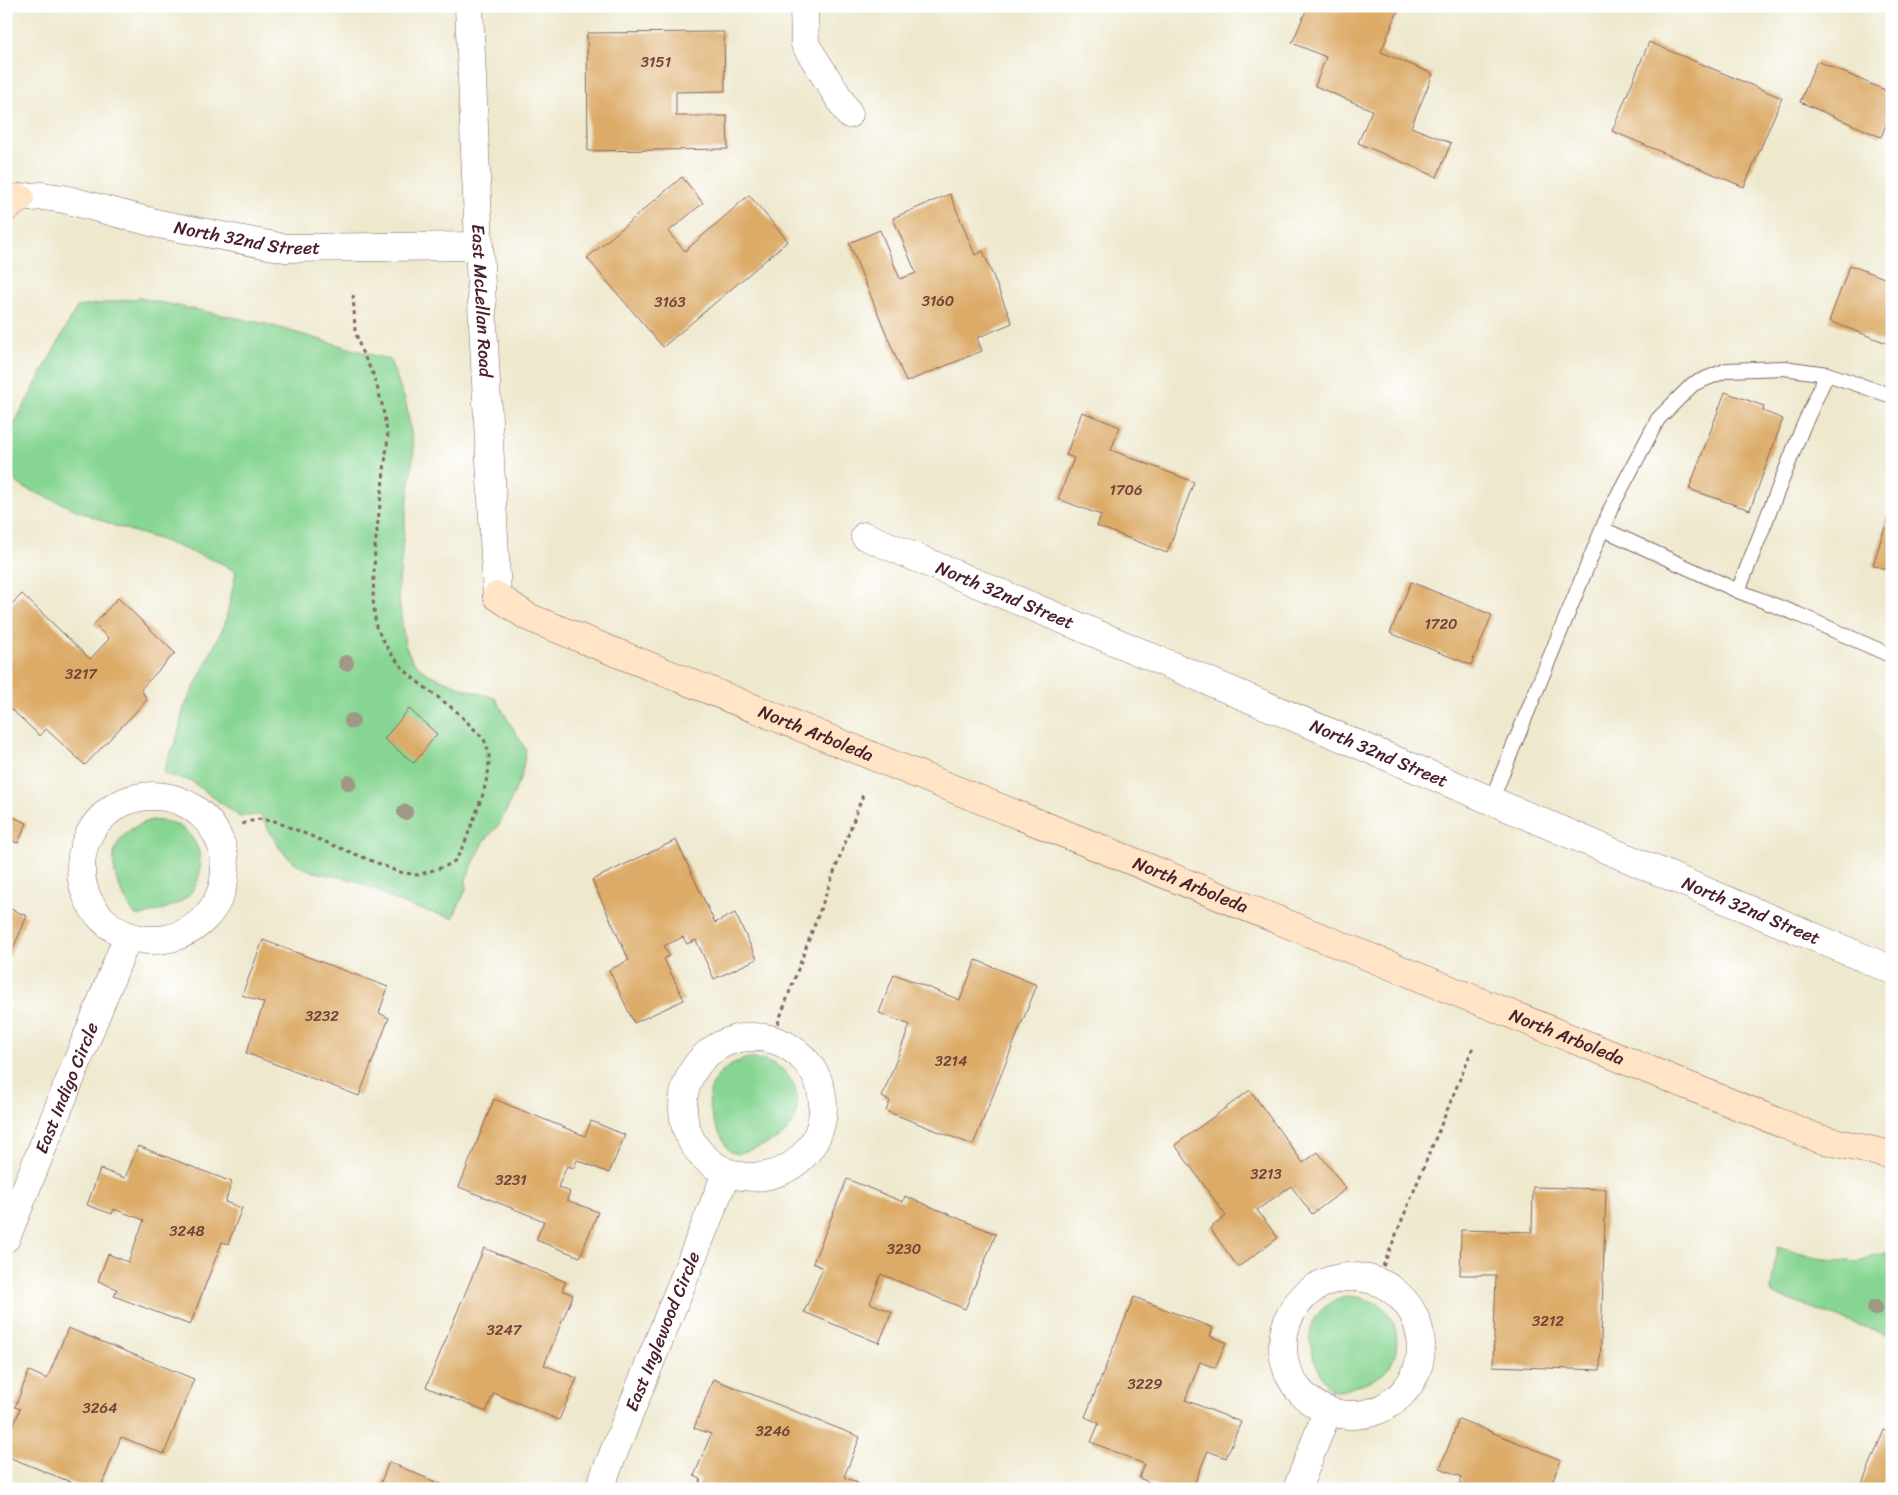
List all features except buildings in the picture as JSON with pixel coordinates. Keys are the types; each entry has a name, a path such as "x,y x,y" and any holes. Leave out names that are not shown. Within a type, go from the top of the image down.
{"street":[{"name":"East McLellan Road","path":"469,6 478,246 497,596"},
{"path":"804,6 805,44 849,114"},
{"name":"North 32nd Street","path":"13,203 42,196 64,199 159,224 285,248 478,246"},
{"name":"North 32nd Street","path":"865,536 1892,970"},
{"name":"North Arboleda","path":"497,596 528,617 1820,1139 1892,1155"},
{"path":"146,796 168,797 189,805 207,820 219,838 225,860 224,883 215,906 199,925 177,937 152,940 128,936 106,923 90,904 82,880 82,855 91,832 105,815 124,802 146,796"},
{"name":"East Indigo Circle","path":"6,1238 128,936"},
{"path":"749,1037 772,1039 792,1049 809,1065 819,1086 823,1108 818,1131 807,1152 790,1167 769,1176 745,1178 726,1174 704,1158 690,1139 683,1117 684,1094 692,1072 707,1054 726,1042 749,1037"},
{"name":"East Inglewood Circle","path":"599,1489 726,1174"},
{"path":"1350,1276 1377,1281 1401,1296 1415,1315 1421,1338 1420,1363 1410,1385 1393,1402 1372,1413 1348,1416 1327,1412 1306,1399 1292,1382 1284,1362 1282,1340 1288,1319 1299,1300 1316,1286 1336,1278 1350,1276"},
{"path":"1297,1489 1327,1412"}],"lane":[{"path":"1491,801 1611,508 1658,419 1693,384 1727,370 1784,368 1827,374 1892,396"},
{"path":"1738,592 1802,429 1827,374"},
{"path":"1603,529 1738,592 1797,614 1892,656"}],"path":[{"path":"242,824 257,819 274,821 399,872 418,875 446,866 456,860 474,819 489,769 489,753 484,739 456,711 414,679 389,651 376,627 373,599 375,546 388,437 382,404 374,376 361,350 355,330 353,291"},
{"path":"772,1039 863,795"},
{"path":"1377,1281 1473,1047"}],"green space":[{"path":"139,298 266,324 390,360 406,403 414,450 398,593 405,645 412,660 426,673 465,689 495,698 526,750 521,777 509,805 499,825 485,840 472,866 466,879 466,889 453,918 405,904 356,881 311,871 302,867 281,850 260,815 240,817 191,781 164,774 179,732 183,710 225,624 236,572 221,563 158,539 115,526 25,488 11,477 6,464 6,449 10,432 77,307"},
{"path":"151,820 168,822 177,825 185,831 197,846 201,864 197,882 188,896 169,907 141,916 134,914 119,886 114,860 116,847 123,837 134,827"},
{"path":"748,1058 768,1061 782,1069 793,1085 797,1104 793,1123 787,1131 777,1139 738,1154 731,1152 727,1148 717,1128 712,1116 710,1095 716,1079 722,1072"},
{"path":"1777,1247 1816,1258 1857,1262 1892,1251 1892,1337 1772,1294 1771,1289"},
{"path":"1348,1296 1361,1298 1381,1306 1393,1322 1397,1343 1392,1362 1386,1371 1370,1381 1340,1391 1334,1391 1330,1390 1316,1362 1311,1348 1310,1335 1313,1323 1319,1312 1331,1303"}]}
